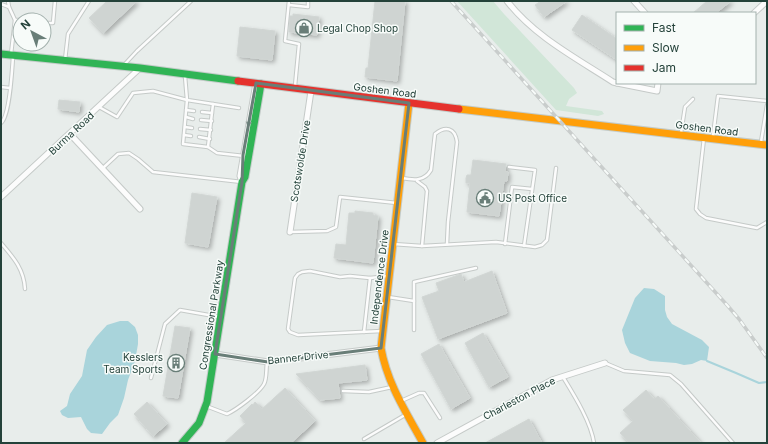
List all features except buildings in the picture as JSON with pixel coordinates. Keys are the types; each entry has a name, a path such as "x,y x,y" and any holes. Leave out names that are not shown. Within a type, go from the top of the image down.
{"main road":[{"name":"Goshen Road","path":"1,54 140,68 294,89 764,145"},
{"name":"Congressional Parkway","path":"182,443 199,423 206,406 242,182 245,177 246,156 258,83"},
{"name":"Independence Drive","path":"409,103 381,348 382,362 393,387 423,443"}],"street":[{"path":"507,1 536,32 616,83"},
{"path":"634,1 644,12"},
{"path":"755,12 767,1"},
{"name":"Burma Road","path":"1,197 140,68"},
{"path":"623,84 657,90 658,84"},
{"name":"Scotswolde Drive","path":"290,232 311,91"},
{"path":"70,134 140,209"},
{"name":"Banner Drive","path":"215,354 268,362 381,348"},
{"name":"Charleston Place","path":"437,443 552,380 605,363"}],"lane":[{"path":"8,1 12,14"},
{"path":"52,24 55,1"},
{"path":"65,60 68,34 89,1"},
{"path":"122,66 191,1"},
{"path":"289,1 285,41 299,44 294,89"},
{"path":"288,5 308,7 308,1"},
{"path":"1,4 9,7"},
{"path":"1,123 4,121 6,116 10,88 12,52"},
{"path":"185,74 187,100 183,144 208,147 217,154 246,156"},
{"path":"1,87 10,88"},
{"path":"99,107 117,117 133,93 153,91 187,100 239,108"},
{"path":"712,139 718,96 767,101"},
{"path":"681,135 685,107 692,99"},
{"path":"208,147 213,104"},
{"path":"764,145 767,105"},
{"path":"186,110 194,111"},
{"path":"202,112 212,113"},
{"path":"186,117 193,118"},
{"path":"201,120 212,121"},
{"path":"185,127 192,128"},
{"path":"200,129 211,130"},
{"path":"416,180 428,174 431,170 435,134 441,129 448,129 456,137 457,142 447,244"},
{"path":"184,135 191,136"},
{"path":"199,137 210,139"},
{"path":"704,138 696,209 706,218 757,228 767,222"},
{"path":"103,169 118,154 129,153 153,172 242,182"},
{"path":"509,167 535,170 524,246"},
{"path":"393,244 422,246 496,242 535,247 542,245 547,240 556,168"},
{"path":"401,178 416,180 425,187 427,191 422,246"},
{"path":"505,244 512,187 532,189"},
{"path":"290,232 327,231 336,227 340,197 398,203"},
{"path":"1,243 25,277 25,289"},
{"path":"414,330 414,282 476,268"},
{"path":"383,331 298,335 290,332 288,329 295,278 298,274 310,271 340,277 350,276 370,278 389,276"},
{"path":"364,332 370,278"},
{"path":"387,297 414,301"},
{"path":"151,378 165,324 180,310 221,317"},
{"path":"206,406 227,414 234,411 264,384 268,362"},
{"path":"605,363 624,371 670,375 681,384 733,443"},
{"path":"562,376 575,397 593,435 594,443"},
{"path":"343,391 369,392 393,387"},
{"path":"400,401 419,393 424,393 440,418"},
{"path":"364,439 407,413"}],"highlighted area":[{"path":"256,83 409,103 381,348 268,362 215,354 242,182 243,155"}],"green space":[{"path":"457,1 493,1 574,88 577,93 569,99 566,106 602,111 604,114 598,116 556,110"}],"water":[{"path":"644,288 654,289 665,296 665,310 667,317 672,324 702,340 709,347 707,361 701,360 692,364 684,365 650,361 630,353 625,343 622,330 635,298"},
{"path":"120,321 128,321 135,327 138,335 135,361 118,415 102,434 91,433 87,429 81,417 68,418 62,415 60,411 67,406 70,394 82,376 87,350 107,325"}],"waterway":[{"path":"707,361 759,383 767,382"}],"railway":[{"path":"451,1 727,305 767,358"}],"traffic: fast":[{"path":"1,54 140,68 238,81"},
{"path":"182,443 199,423 207,402 242,182 245,177 261,84"}],"traffic: slow":[{"path":"409,103 381,348 392,385 423,443"},
{"path":"459,109 767,145"}],"traffic: jam":[{"path":"238,81 459,109"}],"place":[{"name":"Legal Chop Shop","path":"304,28"},
{"name":"US Post Office","path":"485,198"},
{"name":"Kesslers Team Sports","path":"176,363"}]}
